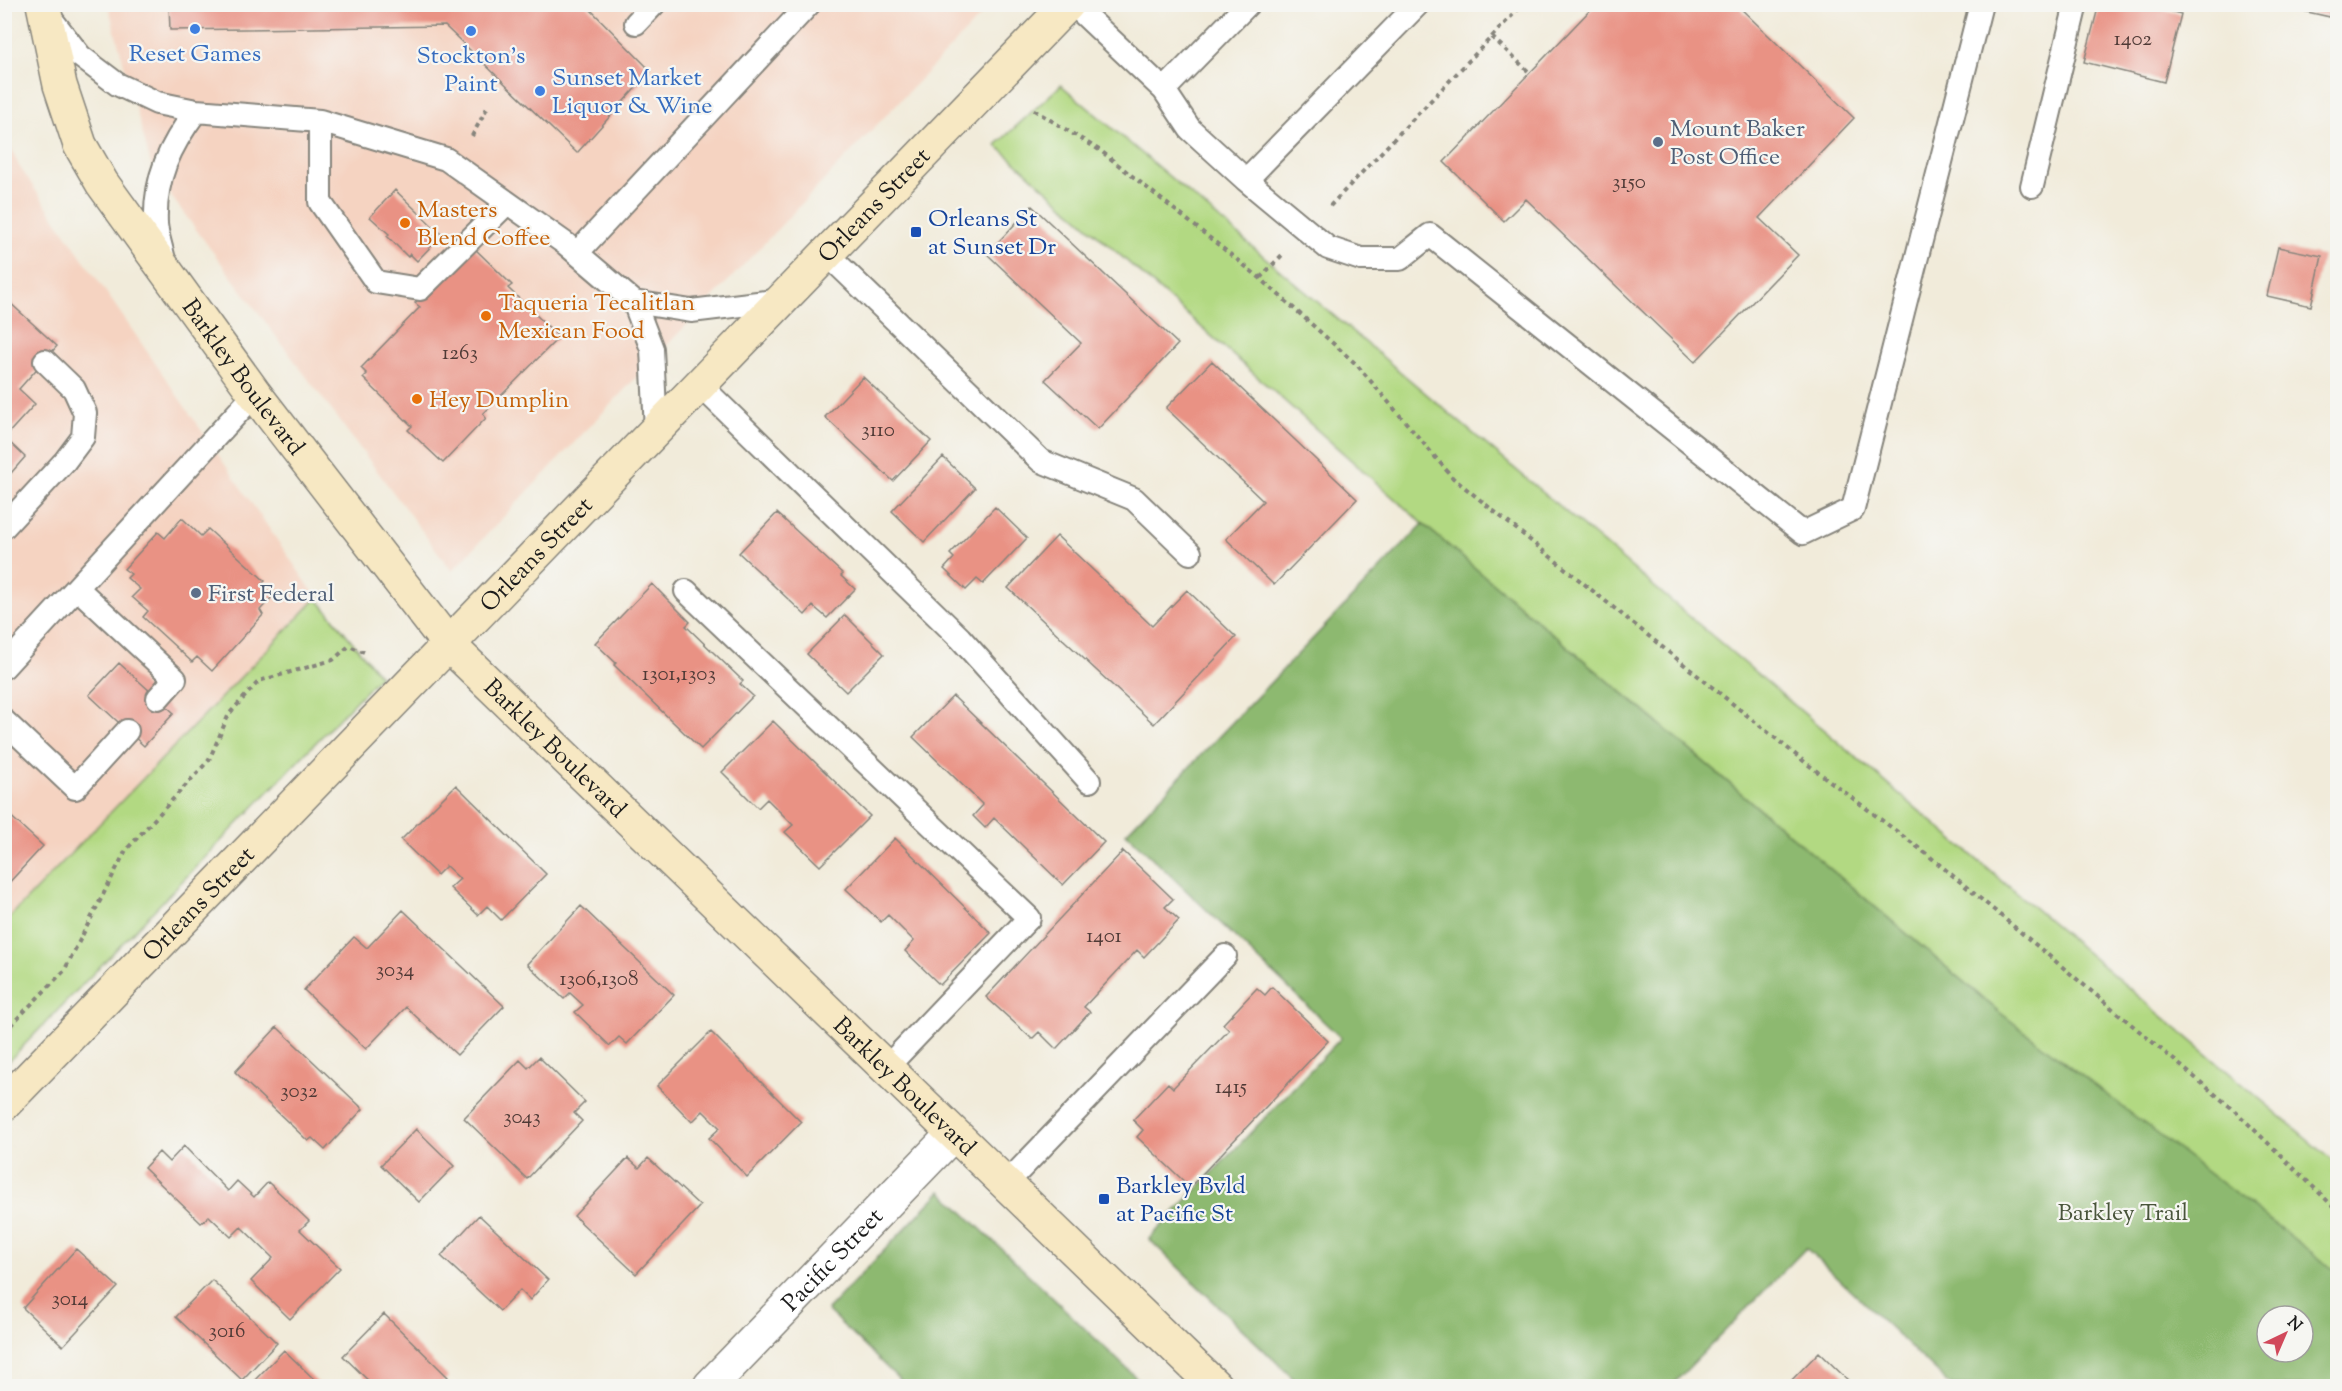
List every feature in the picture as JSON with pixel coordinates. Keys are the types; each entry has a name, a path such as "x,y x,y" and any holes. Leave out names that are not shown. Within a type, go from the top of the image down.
{"main road":[{"name":"Orleans Street","path":"4,1104 1068,4"},
{"name":"Barkley Boulevard","path":"43,6 60,85 80,145 102,183 255,394 449,645 1215,1386"}],"street":[{"name":"Pacific Street","path":"710,1386 953,1134"}],"lane":[{"path":"636,23 654,4"},
{"path":"577,253 809,4"},
{"path":"1073,4 1164,90 1190,129 1246,180 1328,248 1361,259 1400,259 1430,235 1803,532 1853,509 1981,4"},
{"path":"1164,90 1248,4"},
{"path":"1246,180 1418,4"},
{"path":"2032,186 2076,4"},
{"path":"43,6 80,56 117,84 157,103 196,111 320,121 446,159 577,253 634,302 652,349 656,431"},
{"path":"166,270 156,224 160,174 176,139 196,111"},
{"path":"320,121 320,202 376,282 420,289 507,202"},
{"path":"826,254 1041,461 1134,499 1190,553"},
{"path":"634,302 691,311 783,300"},
{"path":"4,527 65,461 83,437 86,413 75,389 45,361"},
{"path":"700,385 960,638 1089,781"},
{"path":"4,668 255,394"},
{"path":"77,588 175,679 158,698"},
{"path":"686,591 1029,918 885,1069"},
{"path":"4,721 75,788 127,731"},
{"path":"1005,1185 1225,956"}],"path":[{"path":"1306,230 1523,4"},
{"path":"1492,37 1530,73"},
{"path":"470,140 487,108"},
{"path":"1034,110 1101,151 1260,278 1357,365 1452,478 1806,763 1929,855 2234,1110 2337,1211"},
{"path":"4,1032 64,971 126,850 209,760 229,714 259,681 333,660 350,646 364,652"}],"shaded area":[{"path":"108,5 991,5 452,571 153,172"},
{"path":"4,131 19,166 317,598 5,922"}],"green space":[{"name":"Barkley Trail","path":"1061,85 2337,1164 2337,1386 1952,1386 1998,1011 1423,524 996,145"},
{"path":"1423,524 1998,1011 2337,1272 2337,1386 1952,1386 1806,1248 1671,1386 1301,1386 1149,1239 1341,1038 1126,833"},
{"path":"317,598 380,676 5,1065 5,922"},
{"path":"941,1191 1145,1386 906,1386 827,1310"}],"building":[{"path":"169,4 585,4 651,71 577,153 445,26 170,30"},
{"path":"1596,4 1736,4 1854,118 1759,218 1798,255 1695,362 1526,199 1504,221 1444,162"},
{"path":"2099,4 2144,4 2181,14 2164,82 2084,62"},
{"path":"2285,4 2332,4 2330,17 2285,7"},
{"path":"395,190 442,235 417,261 410,254 408,257 387,236 389,234 370,217"},
{"path":"1032,206 1178,344 1098,429 1045,380 1081,343 987,254"},
{"path":"471,245 512,285 508,288 559,337 483,414 486,418 443,463 408,430 412,426 363,378 367,374 361,368 420,307 415,303"},
{"path":"2278,247 2322,256 2311,306 2267,296"},
{"path":"7,300 57,346 19,389 35,404 4,438 4,303"},
{"path":"1212,361 1357,499 1274,585 1226,539 1263,501 1166,408"},
{"path":"863,377 931,441 893,481 825,417"},
{"path":"5,438 25,457 5,480"},
{"path":"943,457 975,488 924,542 892,511"},
{"path":"995,507 1027,538 983,584 977,579 966,590 944,569 954,558 950,554"},
{"path":"777,513 843,574 841,576 855,589 827,618 813,606 805,615 739,553"},
{"path":"182,518 201,536 208,529 265,581 261,585 273,596 260,610 263,615 212,671 197,657 192,662 143,617 148,611 132,597 140,589 127,578 131,574 124,569 158,532 165,538"},
{"path":"1057,536 1152,626 1187,590 1236,637 1154,724 1008,588"},
{"path":"652,584 690,622 686,626 743,681 740,684 753,696 701,749 614,665 616,663 595,643"},
{"path":"845,615 884,654 846,692 807,654"},
{"path":"119,663 174,713 144,746 89,695"},
{"path":"953,696 1104,842 1063,885 994,818 985,828 973,816 983,805 913,737"},
{"path":"773,721 870,816 820,866 785,832 793,825 767,799 758,808 722,772"},
{"path":"456,785 546,874 501,920 487,906 478,915 450,888 460,879 446,866 437,875 401,840"},
{"path":"4,810 43,846 4,888"},
{"path":"895,838 991,933 940,985 905,951 914,941 888,915 881,922 846,889"},
{"path":"1123,851 1173,899 1165,907 1179,920 1144,957 1137,950 1084,1007 1090,1012 1056,1049 1039,1032 1032,1039 986,997"},
{"path":"581,906 674,995 627,1044 619,1037 610,1046 575,1012 583,1005 570,993 564,999 527,964"},
{"path":"403,910 504,1006 457,1055 406,1007 366,1049 304,990 354,937 367,948"},
{"path":"1272,987 1328,1041 1190,1187 1137,1137 1143,1130 1133,1120 1168,1083 1173,1088 1229,1030 1223,1024 1257,988 1265,995"},
{"path":"277,1027 363,1109 325,1150 312,1138 308,1141 235,1072"},
{"path":"711,1032 801,1122 747,1177 709,1138 720,1128 703,1111 692,1122 657,1086"},
{"path":"539,1057 585,1102 574,1113 582,1121 527,1179 464,1118 520,1060 528,1068"},
{"path":"416,1129 454,1166 419,1202 381,1165"},
{"path":"184,1146 228,1191 237,1181 254,1197 268,1182 309,1221 300,1230 340,1268 290,1319 251,1281 273,1258 241,1227 231,1237 209,1216 201,1223 144,1168 159,1152 169,1162"},
{"path":"628,1158 639,1168 648,1158 700,1206 636,1274 574,1216"},
{"path":"479,1215 548,1280 530,1300 520,1290 500,1311 441,1256"},
{"path":"76,1249 118,1287 63,1346 23,1308"},
{"path":"212,1280 277,1343 242,1380 176,1317"},
{"path":"384,1314 448,1377 439,1386 374,1386 343,1356"},
{"path":"284,1350 321,1386 249,1386"},
{"path":"1819,1352 1854,1386 1786,1386"}],"place":[{"name":"Reset Games","path":"195,29"},
{"name":"Stockton's Paint","path":"471,31"},
{"name":"Sunset Market Liquor & Wine","path":"540,91"},
{"name":"Mount Baker Post Office","path":"1658,142"},
{"name":"Masters Blend Coffee","path":"405,223"},
{"name":"Orleans St at Sunset Dr","path":"916,232"},
{"name":"Taqueria Tecalitlan Mexican Food","path":"486,316"},
{"name":"Hey Dumplin","path":"417,399"},
{"name":"First Federal","path":"196,593"},
{"name":"Barkley Bvld at Pacific St","path":"1104,1199"}]}
